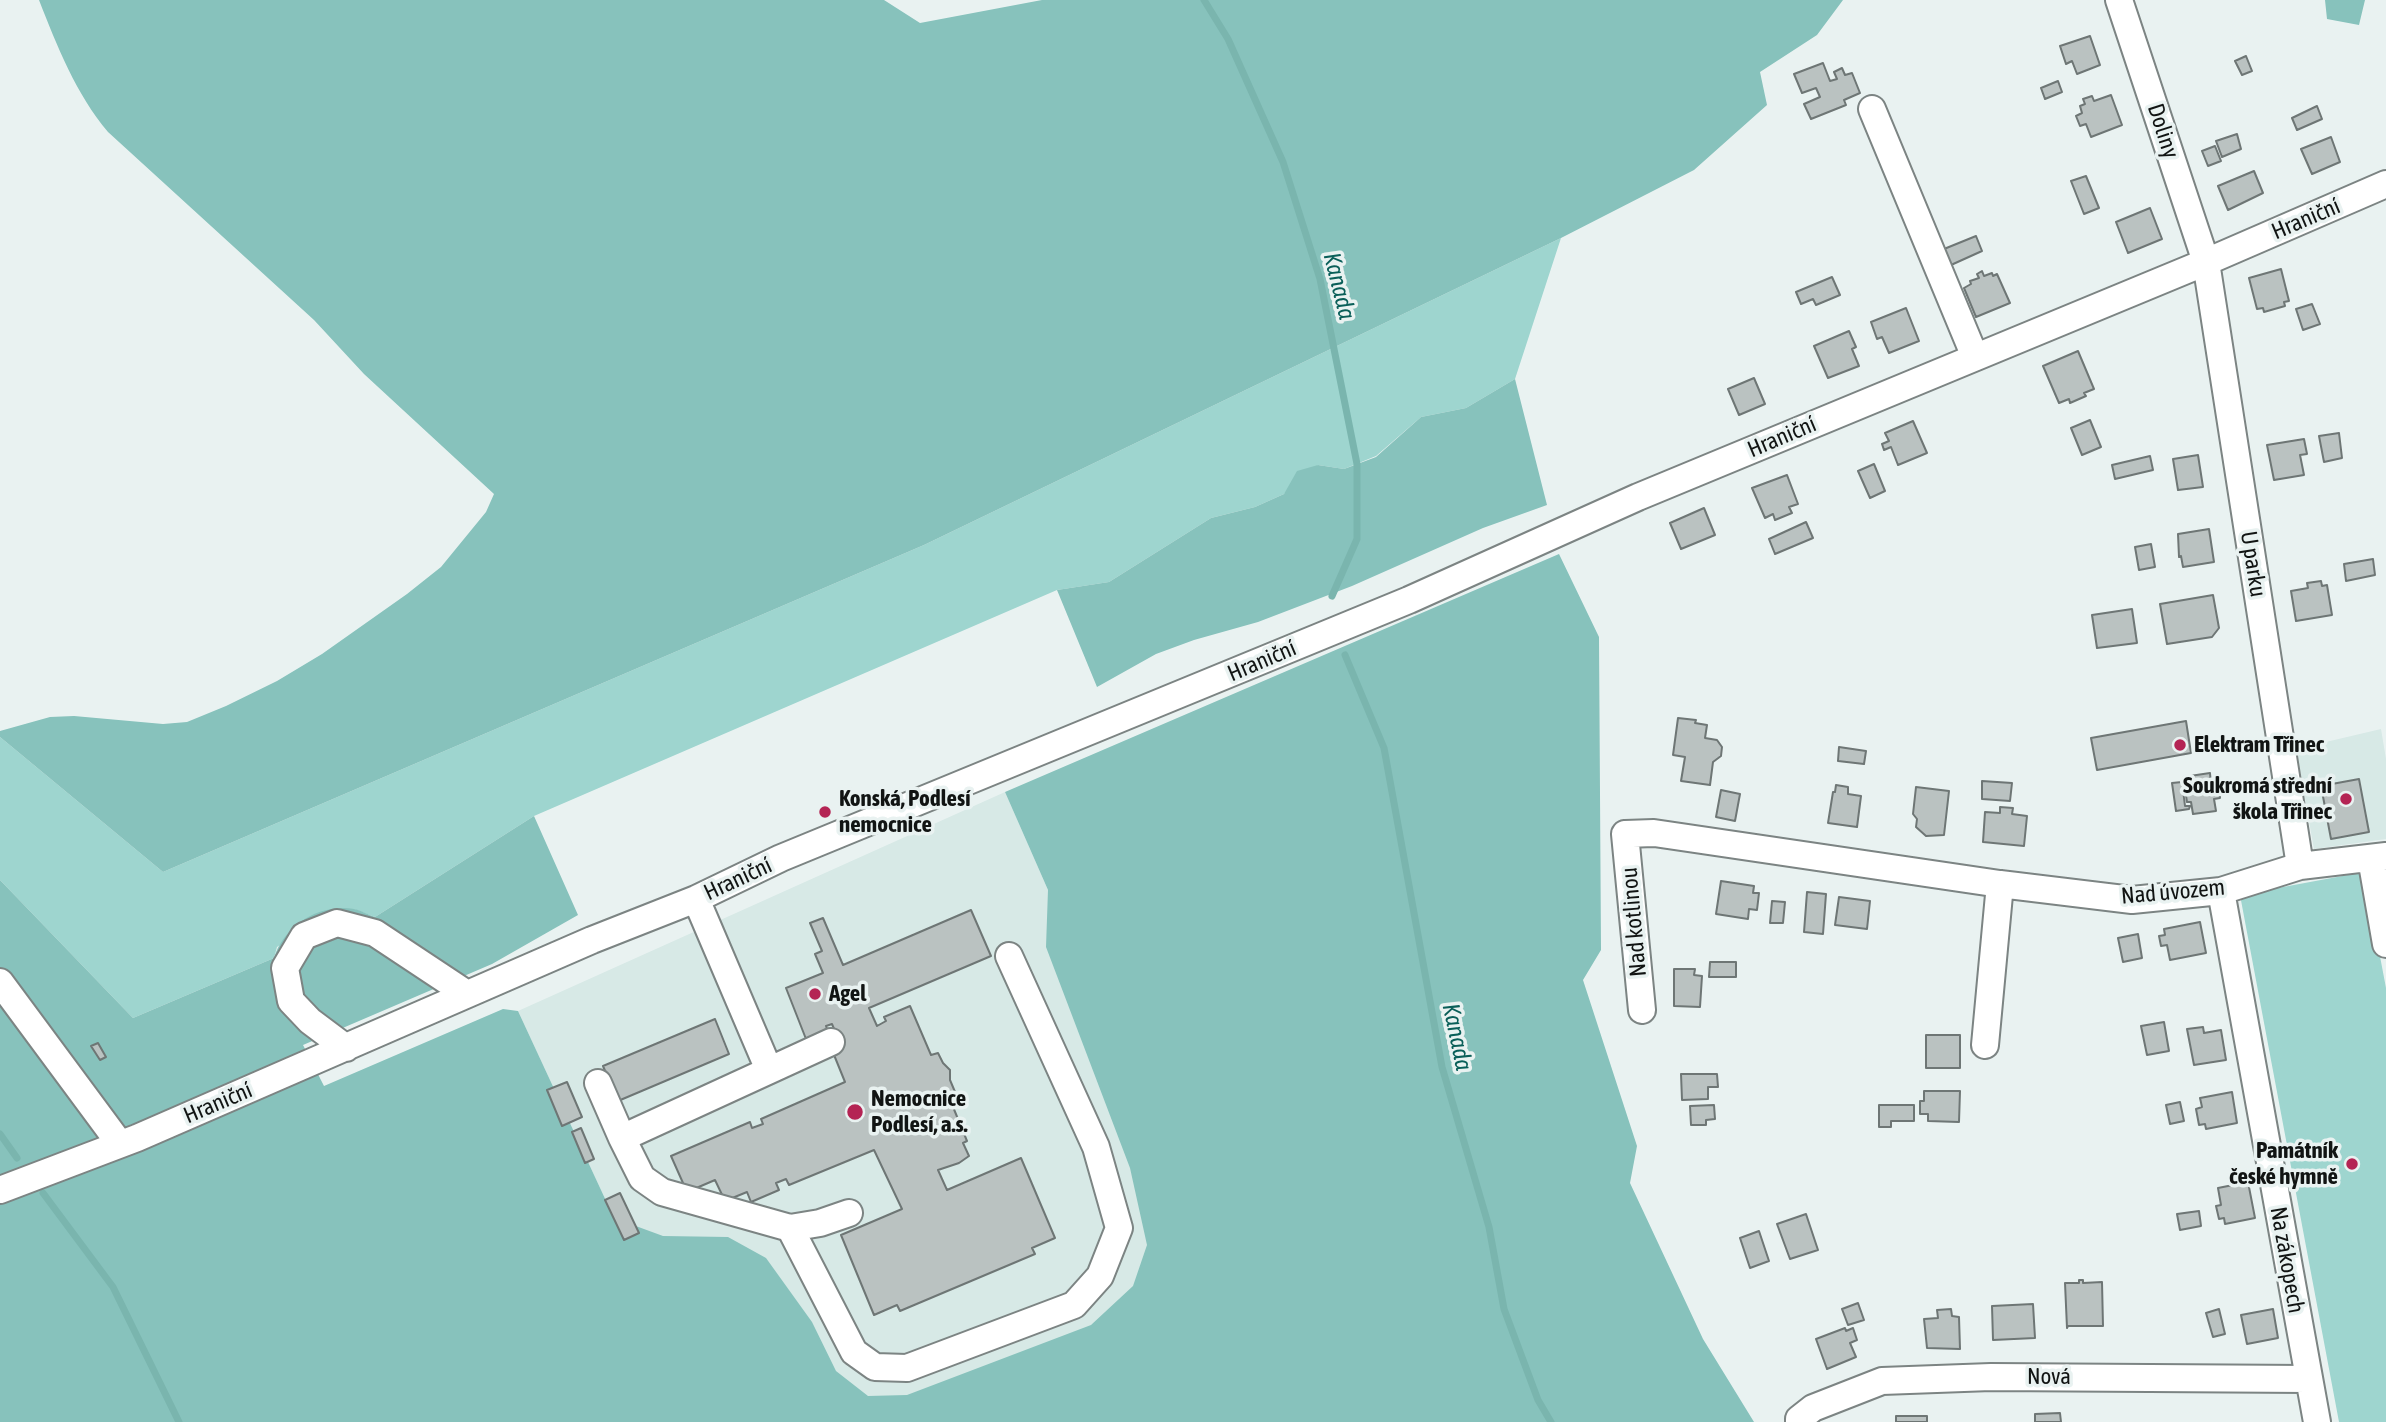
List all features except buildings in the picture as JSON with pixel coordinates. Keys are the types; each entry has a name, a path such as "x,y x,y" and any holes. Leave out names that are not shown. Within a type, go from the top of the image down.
{"street":[{"name":"Doliny","path":"2119,0 2206,262"},
{"path":"1872,109 1975,357"},
{"name":"Hraniční","path":"0,1190 129,1141 696,898 781,858 1409,600 1639,497 2206,262 2386,184"},
{"name":"U parku","path":"2206,262 2300,866"},
{"name":"Nad úvozem","path":"1625,834 1654,833 2000,884 2132,900 2221,891 2300,866 2378,857"},
{"name":"Nad kotlinou","path":"1625,834 1642,1010"},
{"path":"2378,857 2386,944"},
{"path":"1985,1045 2000,884"},
{"name":"Na zákopech","path":"2221,891 2317,1422"},
{"path":"696,898 769,1070"},
{"path":"346,1048 310,1021 291,1000 285,968 304,936 337,923 375,933 467,994"},
{"path":"790,1228 854,1352 875,1367 907,1368 1074,1305 1100,1276 1119,1228 1096,1147 1009,956"},
{"path":"0,982 129,1141"},
{"path":"622,1138 831,1042"},
{"path":"598,1083 642,1178 662,1192 790,1228 820,1223 849,1213"},
{"name":"Nová","path":"1799,1421 1813,1408 1882,1381 1991,1377 2308,1379"}],"shaded area":[{"path":"39,0 884,0 920,23 1042,0 1843,0 1817,35 1760,72 1767,105 1694,170 1561,238 924,545 163,872 0,737 0,731 50,717 74,716 163,724 187,722 226,706 277,681 322,654 407,594 441,567 486,512 494,494 364,374 314,320 108,132 77,86"},
{"path":"2325,0 2365,0 2359,25 2327,19"},
{"path":"1561,238 1515,379 1466,408 1421,417 1376,456 1344,469 1318,465 1284,494 1255,507 1211,518 1109,582 1057,590 534,816 375,917 354,909 332,909 277,947 274,958 133,1018 0,880 0,737 163,872 924,545"},
{"path":"1515,379 1547,505 1483,528 1352,586 1258,622 1156,654 1097,687 1057,590 1109,582 1211,518 1255,507 1284,494 1297,471 1318,465 1344,469 1376,457 1421,417 1466,408"},
{"path":"1559,554 1599,637 1601,950 1583,980 1637,1146 1630,1183 1703,1339 1754,1422 0,1422 0,880 133,1018 274,958 279,946 294,927 316,913 341,908 357,910 375,917 534,816 578,915 492,964 303,1045 324,1086 503,1009 518,1011 614,1218 663,1236 728,1237 766,1258 812,1322 836,1371 868,1396 907,1395 1091,1325 1133,1286 1147,1245 1130,1168 1046,947 1048,890 1005,792"},
{"name":"Soukromá střední škola Třinec","path":"2381,729 2386,759 2386,839 2314,849 2296,749"},
{"name":"Nemocnice Podlesí, a.s.","path":"1005,792 1228,1301 953,1422 701,1422 614,1218 518,1011"},
{"path":"2364,872 2386,988 2386,1422 2339,1422 2240,895"}],"waterway":[{"name":"Kanada","path":"1204,0 1228,39 1283,162 1320,279 1357,464 1357,539 1332,596"},
{"name":"Kanada","path":"1345,655 1384,748 1442,1067 1489,1227 1504,1309 1538,1400 1551,1422"},
{"path":"0,1134 17,1158"},
{"path":"43,1193 113,1287 179,1422"}],"place":[{"name":"Elektram Třinec","path":"2180,745"},
{"name":"Soukromá střední škola Třinec","path":"2346,799"},
{"name":"Konská, Podlesí nemocnice","path":"825,812"},
{"name":"Agel","path":"815,994"},
{"name":"Nemocnice Podlesí, a.s.","path":"855,1112"},
{"name":"Památník české hymně","path":"2352,1164"}]}
